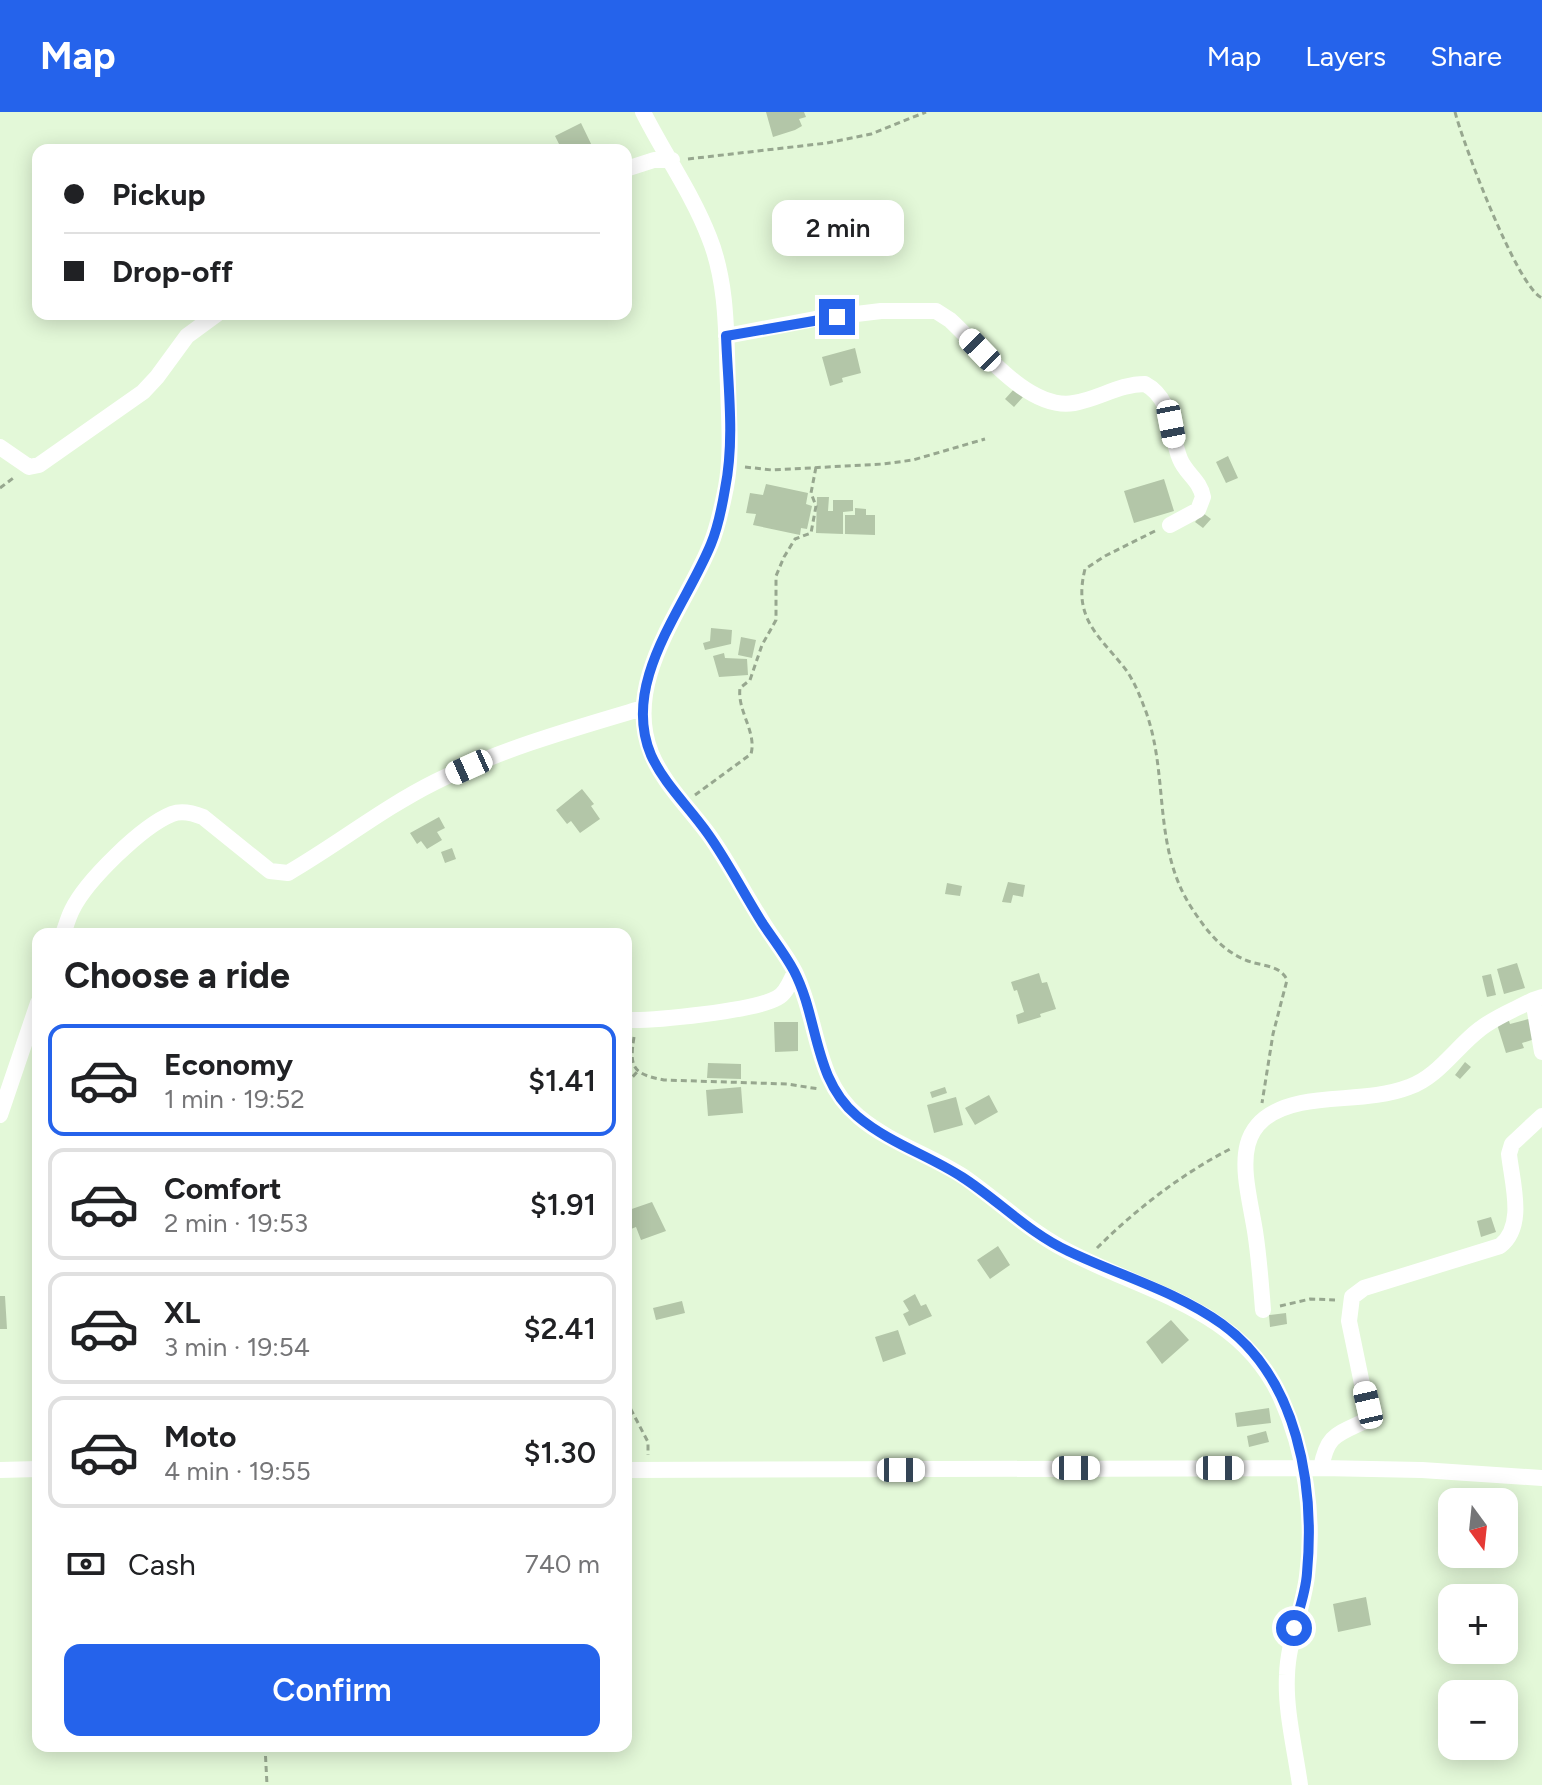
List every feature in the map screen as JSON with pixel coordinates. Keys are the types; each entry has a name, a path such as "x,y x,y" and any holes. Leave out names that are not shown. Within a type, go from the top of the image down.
{"street":[{"path":"643,112 672,160 710,238 722,284 729,466 712,542 666,632 652,669 643,708 644,730 652,756 725,859 795,972 811,1015 823,1068 835,1092 858,1117 887,1137 966,1179 1065,1250 1178,1299 1223,1325 1259,1361 1279,1392 1313,1468 1307,1576 1286,1678 1300,1785"},
{"path":"632,167 654,160 672,160"},
{"path":"726,336 841,316 936,311 950,320 1025,389 1046,402 1075,403 1117,388 1145,384 1161,397 1180,460 1187,472 1198,481 1203,497 1198,510 1170,525"},
{"path":"0,447 29,467 39,465 143,392 187,336 209,320"},
{"path":"65,928 72,909 89,884 115,856 158,821 175,813 192,812 203,817 270,871 288,873 436,781 534,741 643,708"},
{"path":"632,1020 672,1018 768,1002 785,992 795,972"},
{"path":"1263,1310 1258,1251 1243,1164 1249,1139 1260,1123 1291,1106 1371,1096 1413,1086 1441,1066 1482,1028 1538,999 1542,1052"},
{"path":"0,1115 32,1021"},
{"path":"1313,1468 1331,1439 1363,1422 1368,1413 1349,1321 1352,1297 1364,1288 1487,1251 1509,1239 1515,1219 1509,1154 1512,1144 1542,1116"},
{"path":"632,1470 1313,1468 1422,1470 1542,1478"},
{"path":"0,1470 32,1469"}],"path":[{"path":"672,160 827,143 871,134 926,112"},
{"path":"1455,112 1468,154 1506,241 1532,291 1542,298"},
{"path":"729,466 772,470 913,460 985,439"},
{"path":"684,803 751,754 752,738 739,698 740,688 750,680 762,645 776,620 776,576 784,557 795,539 811,533 816,506 811,493 816,467"},
{"path":"1170,525 1085,569 1082,589 1084,606 1093,632 1124,668 1145,707 1157,761 1163,830 1169,858 1191,907 1224,949 1250,962 1281,971 1287,980 1268,1060 1260,1123"},
{"path":"632,1063 637,1072 664,1080 787,1084 835,1092"},
{"path":"632,1077 637,1072"},
{"path":"1086,1259 1154,1198 1216,1156 1249,1139"},
{"path":"1263,1310 1310,1299 1332,1299 1349,1304"},
{"path":"632,1411 648,1442 648,1470"},
{"path":"265,1752 267,1785"}],"building":[{"path":"766,112 804,112 806,117 799,119 802,126 773,137"},
{"path":"581,123 591,144 559,144 555,136"},
{"path":"855,348 861,373 842,378 843,382 830,386 822,357"},
{"path":"1015,388 1023,397 1014,407 1005,399"},
{"path":"1228,456 1238,478 1226,483 1216,462"},
{"path":"1164,479 1174,511 1134,523 1124,491"},
{"path":"766,484 808,493 806,504 812,506 807,529 801,528 800,535 753,525 756,514 746,513 750,493 763,495"},
{"path":"817,497 829,497 828,511 833,511 833,500 853,500 853,511 843,512 843,534 816,533"},
{"path":"855,508 866,509 866,515 875,515 875,535 845,534 845,515 855,515"},
{"path":"1203,513 1211,519 1203,528 1195,522"},
{"path":"711,628 732,630 731,644 705,650 703,643 710,641"},
{"path":"741,637 756,640 752,658 738,655"},
{"path":"724,653 725,658 747,659 748,675 719,677 713,656"},
{"path":"582,789 594,804 591,806 600,819 580,833 571,821 567,824 556,810"},
{"path":"439,817 445,828 437,832 442,840 427,849 421,841 417,844 410,833"},
{"path":"452,848 456,859 445,863 441,852"},
{"path":"1008,882 1025,885 1023,897 1013,895 1011,903 1002,902"},
{"path":"947,883 962,886 960,896 945,894"},
{"path":"1517,963 1525,988 1504,994 1497,969"},
{"path":"1039,973 1042,983 1047,982 1056,1009 1018,1024 1016,1015 1024,1012 1011,982"},
{"path":"1491,974 1496,995 1487,997 1482,976"},
{"path":"1508,1018 1510,1024 1532,1018 1538,1038 1522,1043 1524,1048 1506,1053 1496,1021"},
{"path":"774,1022 798,1022 798,1051 775,1052"},
{"path":"1465,1062 1471,1067 1460,1079 1455,1075"},
{"path":"708,1063 741,1064 741,1079 707,1078"},
{"path":"741,1087 743,1113 708,1116 706,1090"},
{"path":"945,1087 947,1093 932,1098 930,1092"},
{"path":"989,1095 998,1112 975,1125 965,1108"},
{"path":"956,1097 963,1125 934,1133 927,1105"},
{"path":"652,1202 666,1231 641,1240 636,1227 632,1229 632,1209"},
{"path":"1491,1217 1496,1232 1481,1237 1477,1221"},
{"path":"998,1246 1010,1265 990,1279 977,1260"},
{"path":"915,1294 921,1306 926,1304 932,1316 909,1326 903,1314 909,1311 903,1301"},
{"path":"0,1296 5,1296 7,1329 0,1329"},
{"path":"682,1301 685,1313 656,1320 653,1308"},
{"path":"1286,1313 1287,1324 1270,1327 1269,1315"},
{"path":"1171,1320 1189,1340 1162,1364 1146,1342"},
{"path":"898,1330 906,1354 883,1362 875,1337"},
{"path":"1269,1408 1271,1423 1237,1427 1235,1413"},
{"path":"1266,1431 1269,1442 1249,1447 1247,1436"},
{"path":"1366,1597 1371,1625 1338,1632 1333,1604"}],"route":[{"path":"837,317 726,336 729,466 725,490 712,542 666,632 652,669 643,708 644,730 652,756 725,859 795,972 811,1015 827,1078 835,1092 858,1117 887,1137 966,1179 1065,1250 1178,1299 1223,1325 1259,1361 1279,1392 1305,1468 1307,1576 1294,1628"}]}
